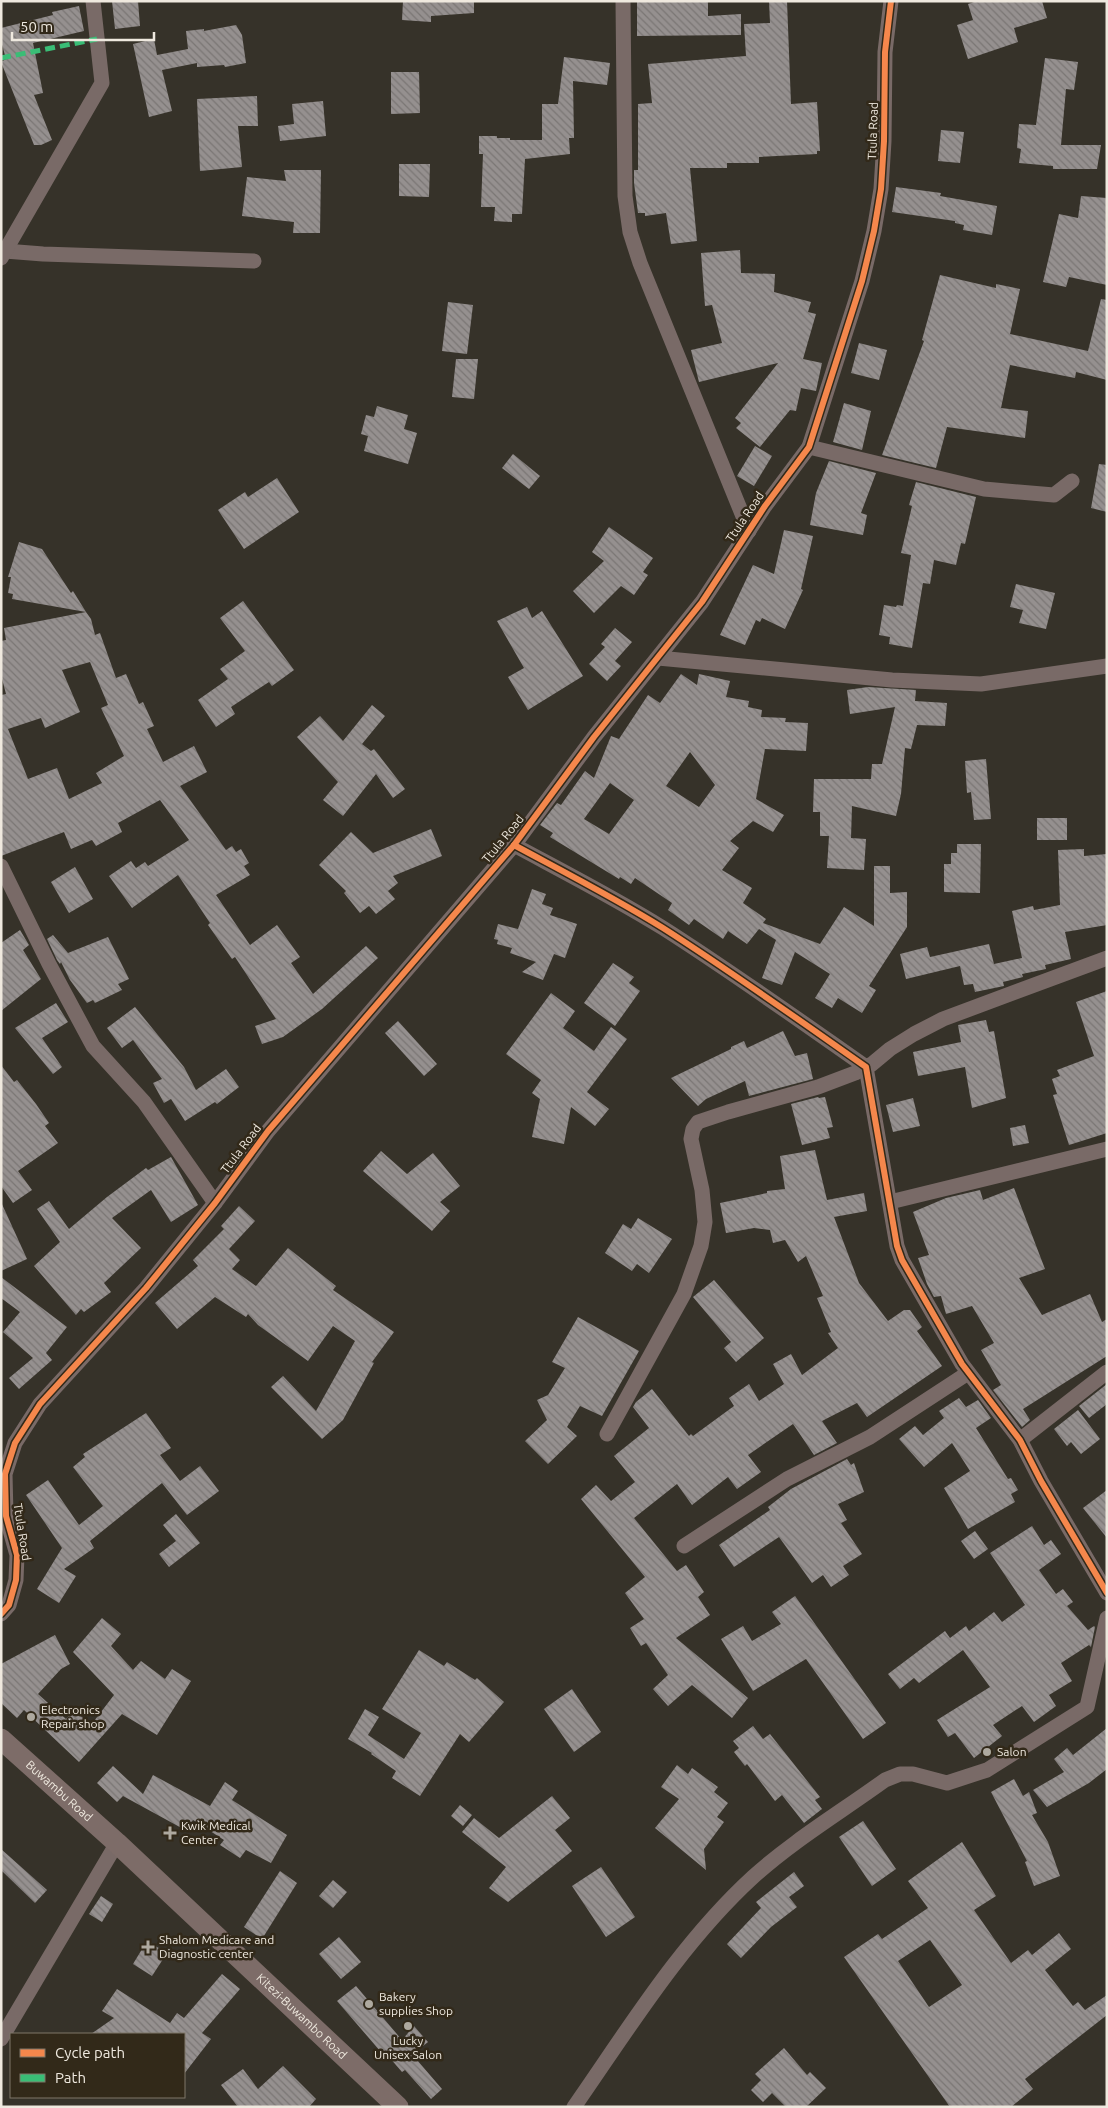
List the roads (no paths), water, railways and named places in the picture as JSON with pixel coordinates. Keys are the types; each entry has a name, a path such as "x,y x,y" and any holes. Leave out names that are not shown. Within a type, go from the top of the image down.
{"street":[{"path":"3,254 102,83 93,1"},
{"path":"623,1 623,169 630,232 640,263 749,531"},
{"name":"Ttula Road","path":"1,1614 9,1605 16,1580 17,1555 6,1516 5,1474 15,1443 40,1404 146,1288 214,1203 268,1131 514,845 594,737 702,602 765,506 809,448 862,281 874,231 881,189 886,52 891,1"},
{"path":"3,254 254,261"},
{"path":"809,448 984,490 1054,495 1072,481"},
{"path":"658,658 892,680 981,684 1107,666"},
{"path":"514,845 596,889 662,928 739,978 866,1067 897,1246 902,1260 968,1373 1020,1440 1041,1481 1107,1593"},
{"path":"1,866 37,941 93,1046 144,1102 214,1203"},
{"path":"608,1434 684,1294 701,1246 705,1222 702,1190 691,1139 693,1129 698,1122 818,1087 866,1067 890,1049 942,1019 1107,958"},
{"path":"890,1202 1107,1149"},
{"path":"1020,1440 1107,1372"},
{"path":"684,1546 787,1479 858,1445 968,1373"},
{"path":"574,2107 673,1965 717,1913 753,1877 794,1843 885,1780 900,1774 913,1774 947,1783 980,1773 1004,1761 1087,1707 1107,1618"},
{"name":"Buwambu Road","path":"1,1739 117,1843"},
{"path":"1,2039 117,1843"},
{"name":"Kitezi-Buwambo Road","path":"117,1843 389,2104"}],"place":[{"name":"Electronics Repair shop","path":"31,1717"},
{"name":"Salon","path":"987,1752"},
{"name":"Kwik Medical Center","path":"170,1833"},
{"name":"Shalom Medicare and Diagnostic center","path":"148,1947"},
{"name":"Bakery supplies Shop","path":"369,2004"},
{"name":"Lucky Unisex Salon","path":"408,2026"}]}
